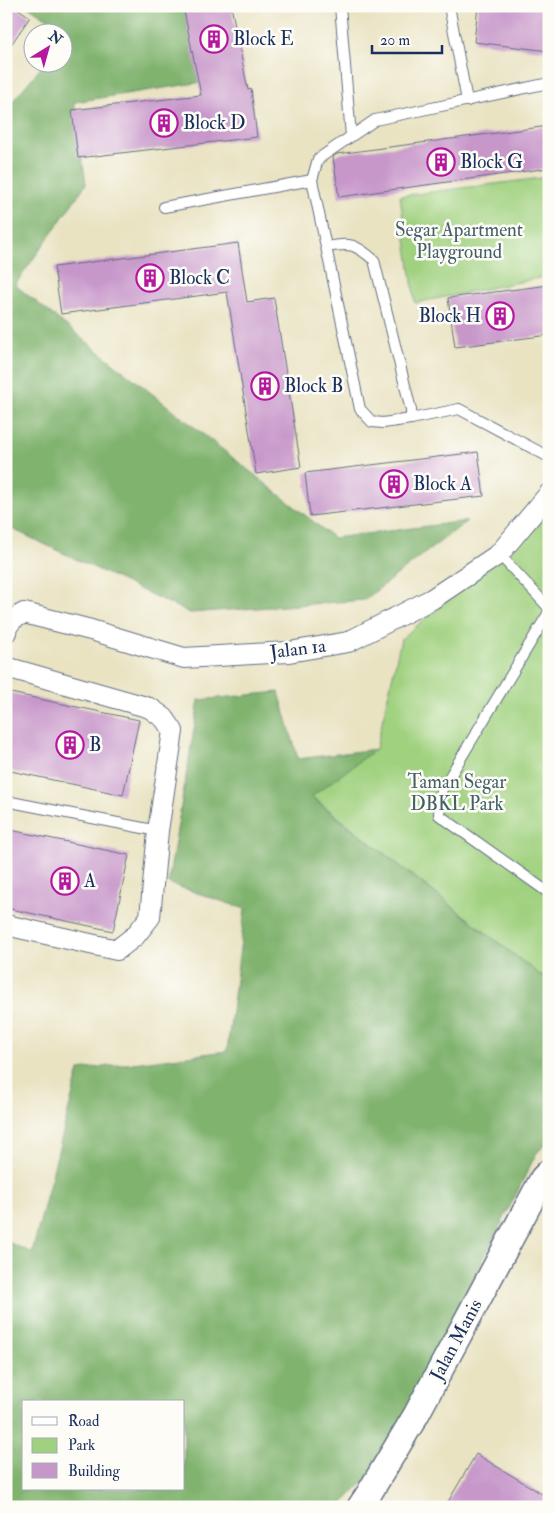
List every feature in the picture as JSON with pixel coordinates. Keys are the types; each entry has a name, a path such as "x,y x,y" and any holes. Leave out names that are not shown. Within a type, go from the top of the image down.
{"street":[{"name":"Jalan 1a","path":"7,628 13,619 24,614 91,630 184,658 289,652 348,642 432,599 499,554 549,494"},
{"path":"6,632 7,628"},
{"path":"6,666 150,708 164,718 173,731 158,831 150,918 135,936 117,950 6,926"},
{"name":"Jalan Manis","path":"360,1507 416,1415 543,1178 549,1172"}],"lane":[{"path":"340,6 351,136"},
{"path":"449,6 467,101"},
{"path":"549,83 376,120 318,159 312,180 360,409 372,422 383,423 459,409 549,456"},
{"path":"164,207 312,180"},
{"path":"326,247 346,243 361,249 374,260 412,410 410,419"},
{"path":"499,554 549,608"},
{"path":"549,612 441,791 439,815 549,893"},
{"path":"6,801 158,831"}],"green space":[{"path":"28,6 199,6 209,81 74,102 86,184 15,285 334,538 467,521 364,600 190,613 6,526 6,109 37,72 72,72 72,22 52,22"},
{"name":"Segar Apartment Playground","path":"549,177 549,276 415,303 400,196"},
{"name":"Taman Segar DBKL Park","path":"549,515 549,982 311,796 376,749 401,639"},
{"path":"279,692 298,759 376,749 311,797 549,982 549,1140 536,1154 381,1465 339,1507 6,1507 6,1241 32,1253 79,1070 227,1051 245,909 168,883 199,700"}],"building":[{"path":"6,6 14,6 30,17 27,22 22,22 22,29 6,52"},
{"name":"Block D","path":"183,6 231,6 248,90 251,89 257,137 78,158 72,110 201,95"},
{"path":"478,6 549,6 549,51 474,42"},
{"name":"Block G","path":"549,126 549,168 339,197 333,157 337,154"},
{"path":"238,243 247,302 274,298 301,467 256,474 227,292 61,314 54,267"},
{"name":"Block H","path":"549,285 549,335 455,347 448,298"},
{"name":"Block A","path":"478,452 484,496 310,516 305,473"},
{"name":"B","path":"6,692 139,720 123,795 6,770"},
{"name":"A","path":"6,829 129,855 113,931 6,908"},
{"path":"476,1454 549,1498 549,1507 445,1507"}],"place":[{"name":"Block E","path":"214,39"},
{"name":"Block D","path":"164,123"},
{"name":"Block G","path":"441,162"},
{"name":"Block C","path":"150,278"},
{"name":"Block H","path":"500,316"},
{"name":"Block B","path":"265,386"},
{"name":"Block A","path":"394,484"},
{"name":"B","path":"70,745"},
{"name":"A","path":"65,881"}]}
